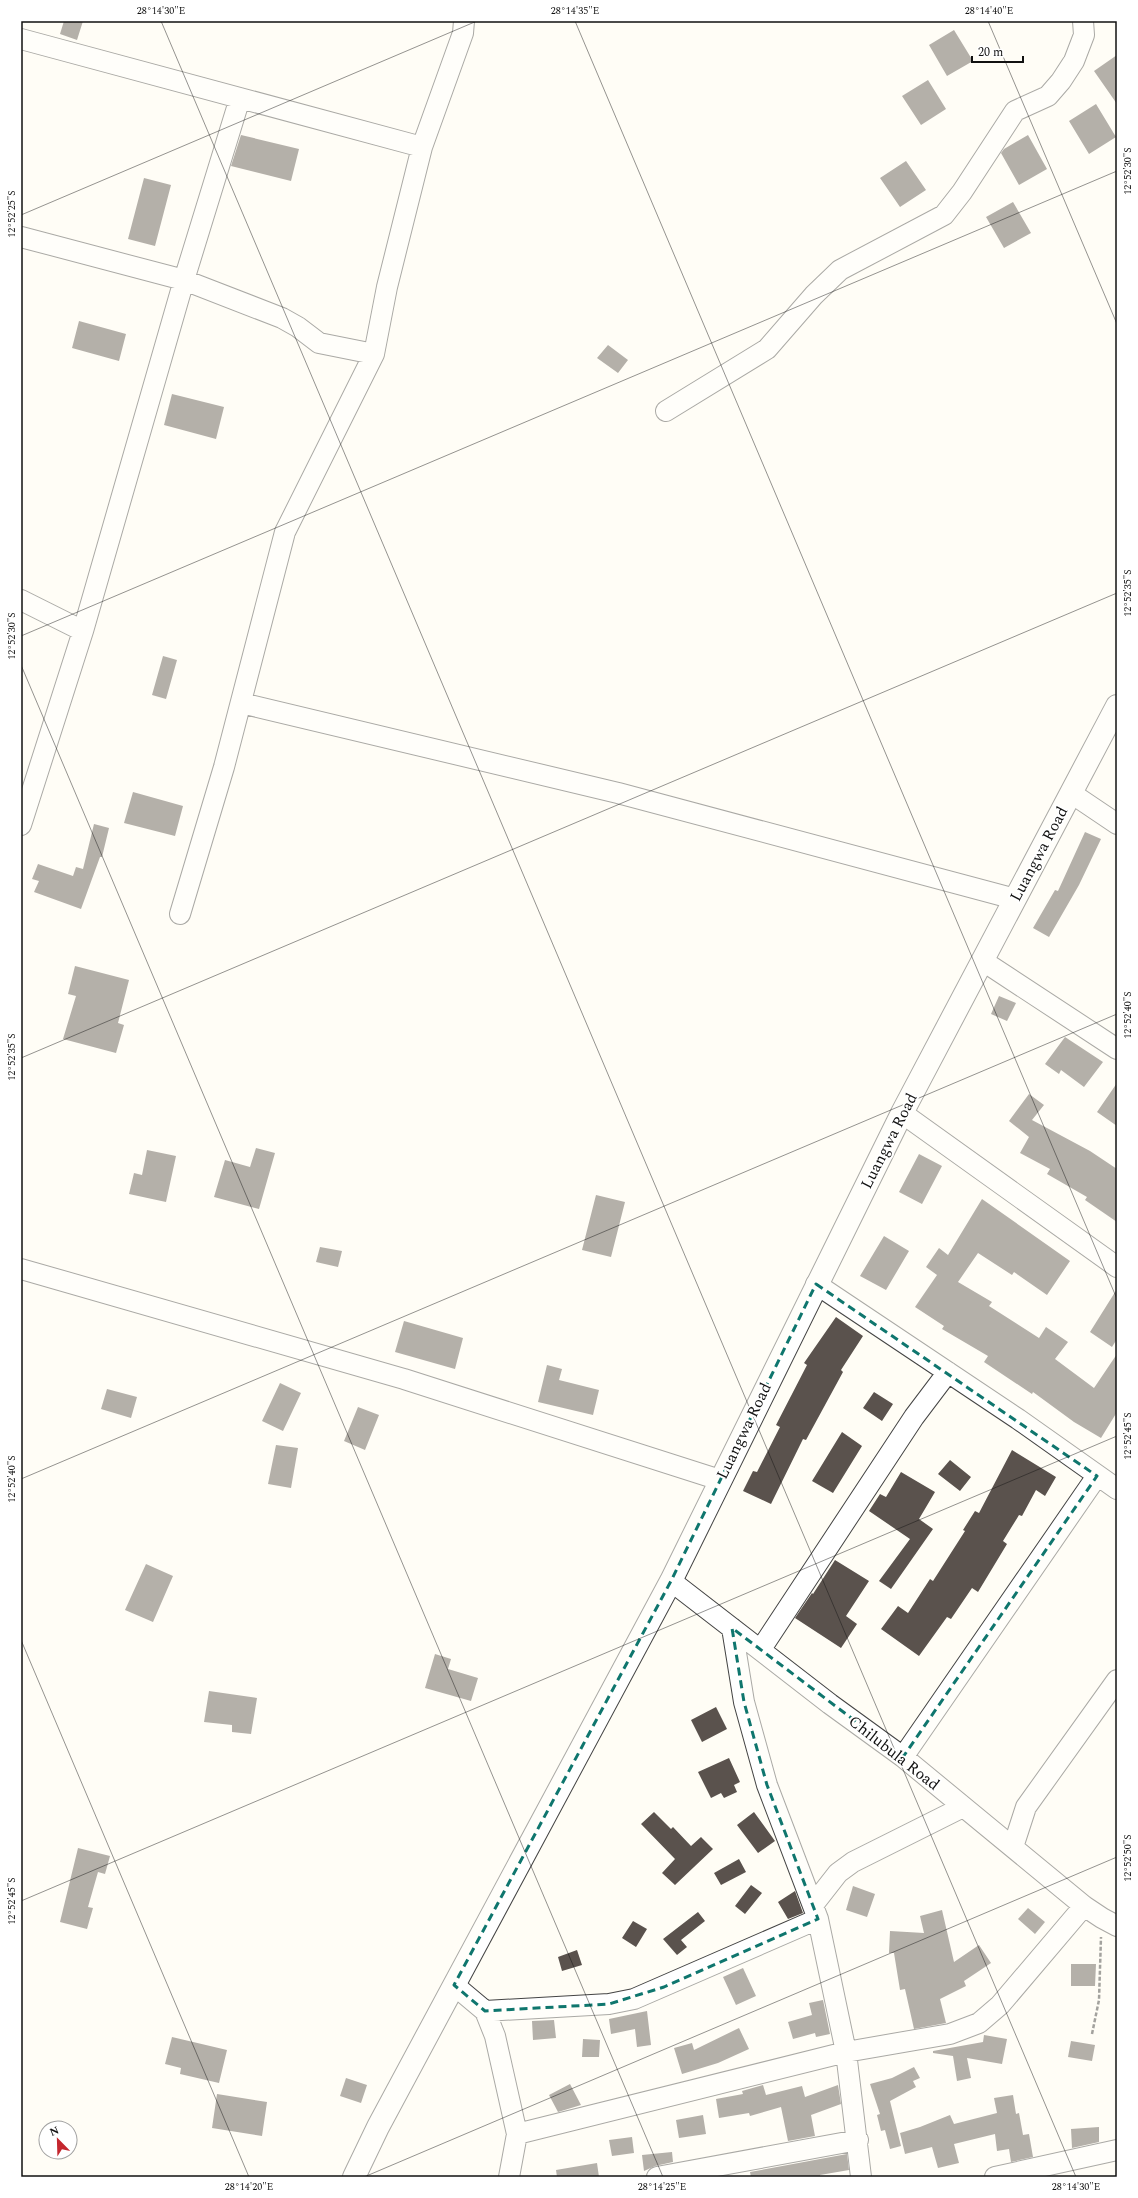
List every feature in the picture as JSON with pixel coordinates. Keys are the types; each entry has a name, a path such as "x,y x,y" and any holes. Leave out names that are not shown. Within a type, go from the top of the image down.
{"street":[{"path":"180,914 224,767 285,532 374,354 389,280 422,147 463,33 464,21"},
{"path":"666,411 767,349 814,295 840,270 944,215 962,192 1015,111 1048,96 1061,81 1074,61 1084,35 1083,21"},
{"path":"21,39 422,147"},
{"path":"21,825 83,631 184,280 240,98"},
{"path":"22,241 184,280 282,318 319,342 374,354"},
{"path":"21,600 83,631"},
{"path":"241,703 618,793 1016,899"},
{"name":"Luangwa Road","path":"354,2177 378,2127 671,1581 816,1284 902,1113 1117,706"},
{"path":"1071,793 1117,824"},
{"path":"983,961 1117,1050"},
{"path":"902,1113 1117,1267"},
{"path":"21,1269 404,1379 720,1480"},
{"path":"816,1284 1018,1419 1117,1489"},
{"path":"761,1649 914,1417 948,1372"},
{"path":"903,1757 1097,1476"},
{"name":"Chilubula Road","path":"671,1581 761,1649 830,1704 903,1757 1084,1906 1109,1922"},
{"path":"732,1628 744,1702 767,1785 816,1912 846,2052 858,2140 861,2177"},
{"path":"1013,1847 1026,1807 1117,1680"},
{"path":"485,2011 609,2004 634,1999 816,1912 838,1873 853,1862 963,1807"},
{"path":"518,2134 846,2052 950,2034 979,2023 1000,2005 1084,1906"},
{"path":"454,1985 485,2011 498,2047 518,2134 509,2177"},
{"path":"657,2177 858,2140"},
{"path":"994,2177 1117,2150"}],"path":[{"path":"1092,2034 1099,2000 1109,1922"}],"highlighted area":[{"path":"816,1284 1097,1476 903,1757 732,1628 744,1702 767,1785 818,1919 664,1987 609,2004 485,2011 454,1985 671,1581"}],"building":[{"path":"64,21 83,21 77,40 60,34"},
{"path":"954,30 973,61 947,76 929,45"},
{"path":"1117,55 1117,104 1094,71"},
{"path":"928,80 946,109 921,125 902,96"},
{"path":"1096,104 1116,137 1089,154 1069,121"},
{"path":"241,135 299,149 291,181 231,166"},
{"path":"1028,135 1047,169 1019,185 1001,153 1004,149"},
{"path":"906,161 926,190 900,207 880,178"},
{"path":"144,178 171,185 155,246 128,239"},
{"path":"1013,202 1031,233 1004,248 986,217"},
{"path":"79,321 126,334 119,361 72,348"},
{"path":"608,345 628,360 618,373 597,358"},
{"path":"172,394 224,407 216,439 164,425"},
{"path":"163,656 177,660 166,699 152,695"},
{"path":"133,792 183,806 175,836 124,823"},
{"path":"94,824 109,828 102,857 100,857 81,909 34,892 39,881 32,879 38,864 73,876 76,867 83,869"},
{"path":"1085,832 1101,839 1079,885 1049,937 1033,928 1055,890 1058,891"},
{"path":"75,966 129,980 118,1023 124,1025 116,1053 63,1039 76,996 68,994"},
{"path":"999,996 1016,1003 1007,1021 991,1014"},
{"path":"1065,1037 1103,1062 1084,1087 1061,1070 1059,1074 1045,1064"},
{"path":"1117,1083 1117,1126 1097,1112"},
{"path":"1029,1094 1044,1105 1032,1120 1090,1151 1117,1169 1117,1222 1085,1200 1087,1197 1047,1174 1050,1169 1020,1153 1029,1137 1009,1121"},
{"path":"256,1148 275,1153 259,1209 214,1197 225,1160 250,1167"},
{"path":"147,1150 176,1156 166,1202 129,1194 134,1173 142,1175"},
{"path":"919,1154 942,1166 922,1204 899,1192"},
{"path":"596,1195 625,1202 611,1257 582,1250"},
{"path":"982,1199 1070,1261 1047,1295 1014,1272 1012,1275 978,1253 958,1282 992,1302 989,1306 1039,1338 1046,1327 1068,1342 1055,1359 1094,1388 1117,1354 1117,1412 1101,1438 1074,1422 1033,1392 1032,1394 984,1362 988,1356 942,1329 944,1326 915,1307 937,1275 926,1267 939,1248 948,1255"},
{"path":"884,1236 909,1251 886,1290 860,1276"},
{"path":"320,1247 342,1251 338,1267 316,1262"},
{"path":"1117,1289 1117,1339 1112,1347 1090,1332"},
{"path":"836,1317 863,1336 841,1370 843,1372 806,1440 803,1439 771,1504 743,1491 753,1471 757,1472 780,1427 776,1425 807,1365 804,1363"},
{"path":"404,1321 463,1338 455,1369 395,1352"},
{"path":"547,1365 562,1369 559,1380 599,1390 593,1415 538,1402"},
{"path":"280,1383 301,1393 283,1431 262,1421"},
{"path":"107,1389 137,1397 131,1418 101,1409"},
{"path":"874,1392 893,1404 882,1421 863,1408"},
{"path":"358,1407 379,1415 365,1450 344,1441"},
{"path":"842,1432 862,1446 833,1493 812,1481"},
{"path":"276,1445 298,1448 291,1488 268,1484"},
{"path":"1012,1450 1056,1477 1045,1496 1036,1490 1022,1516 1019,1515 1003,1541 1007,1544 978,1592 972,1588 951,1619 947,1617 919,1656 881,1629 898,1606 908,1613 930,1579 933,1581 965,1531 963,1530 975,1511 979,1513"},
{"path":"950,1460 971,1477 960,1491 938,1474"},
{"path":"901,1472 935,1492 919,1519 933,1529 891,1589 879,1581 910,1539 869,1511 880,1494 886,1497"},
{"path":"835,1560 869,1581 846,1616 857,1624 841,1648 795,1618"},
{"path":"146,1564 173,1576 153,1622 125,1610"},
{"path":"435,1654 451,1659 448,1669 478,1678 471,1701 425,1688"},
{"path":"209,1691 257,1698 251,1734 232,1732 232,1725 204,1722"},
{"path":"716,1707 727,1729 702,1742 691,1720"},
{"path":"729,1758 740,1782 734,1785 737,1792 724,1798 721,1793 711,1798 698,1772"},
{"path":"654,1812 671,1829 673,1827 691,1846 701,1837 713,1849 675,1885 662,1873 675,1859 641,1824"},
{"path":"754,1812 775,1841 758,1853 737,1825"},
{"path":"78,1848 110,1856 105,1874 98,1872 88,1907 93,1908 87,1929 60,1922"},
{"path":"739,1859 746,1872 721,1885 714,1873"},
{"path":"751,1885 762,1893 745,1914 735,1906"},
{"path":"853,1886 875,1894 867,1917 846,1910"},
{"path":"795,1891 803,1913 788,1919 778,1902"},
{"path":"1028,1908 1045,1922 1035,1934 1018,1919"},
{"path":"942,1910 954,1962 979,1945 991,1963 964,1981 966,1986 940,1999 946,2023 914,2029 905,1989 900,1990 894,1953 889,1953 890,1931 924,1933 920,1916"},
{"path":"698,1912 705,1921 681,1940 687,1947 677,1955 663,1939"},
{"path":"633,1921 647,1929 636,1947 622,1938"},
{"path":"577,1950 582,1965 562,1971 558,1957"},
{"path":"1071,1964 1096,1964 1095,1986 1071,1986"},
{"path":"743,1968 756,1996 736,2005 723,1977"},
{"path":"823,2000 830,2034 816,2037 815,2033 793,2039 788,2022 812,2015 809,2003"},
{"path":"647,2011 651,2045 637,2047 635,2029 611,2034 609,2019"},
{"path":"554,2020 556,2038 533,2040 532,2021"},
{"path":"739,2028 749,2049 718,2063 682,2074 674,2048 692,2043 694,2050"},
{"path":"984,2035 1007,2039 1002,2064 967,2058 971,2078 957,2081 953,2056 933,2053 933,2051 983,2042"},
{"path":"172,2037 227,2050 219,2083 180,2074 181,2068 165,2064"},
{"path":"583,2039 600,2040 599,2057 582,2057"},
{"path":"1071,2041 1095,2045 1092,2061 1068,2057"},
{"path":"914,2067 920,2078 913,2081 916,2087 890,2101 901,2146 890,2149 885,2130 881,2131 877,2115 880,2114 870,2084 892,2078"},
{"path":"346,2078 367,2085 361,2103 340,2096"},
{"path":"570,2084 581,2105 558,2112 549,2095"},
{"path":"763,2085 766,2095 802,2086 805,2097 838,2085 841,2104 811,2115 815,2136 788,2141 781,2107 750,2116 749,2113 719,2118 716,2099 743,2094 742,2091"},
{"path":"217,2094 267,2102 262,2136 212,2128"},
{"path":"1013,2095 1016,2114 1019,2113 1023,2135 1029,2134 1033,2157 1011,2162 1009,2149 997,2151 995,2134 954,2144 959,2163 938,2168 932,2147 905,2154 900,2133 950,2115 954,2124 997,2113 994,2098"},
{"path":"703,2115 706,2134 679,2138 676,2120"},
{"path":"1099,2127 1099,2142 1072,2148 1071,2129"},
{"path":"632,2137 634,2153 612,2156 609,2140"},
{"path":"672,2152 673,2162 655,2166 644,2171 642,2155"},
{"path":"847,2154 849,2170 820,2175 820,2177 751,2177 750,2172"},
{"path":"597,2163 599,2177 557,2177 556,2170"}]}
